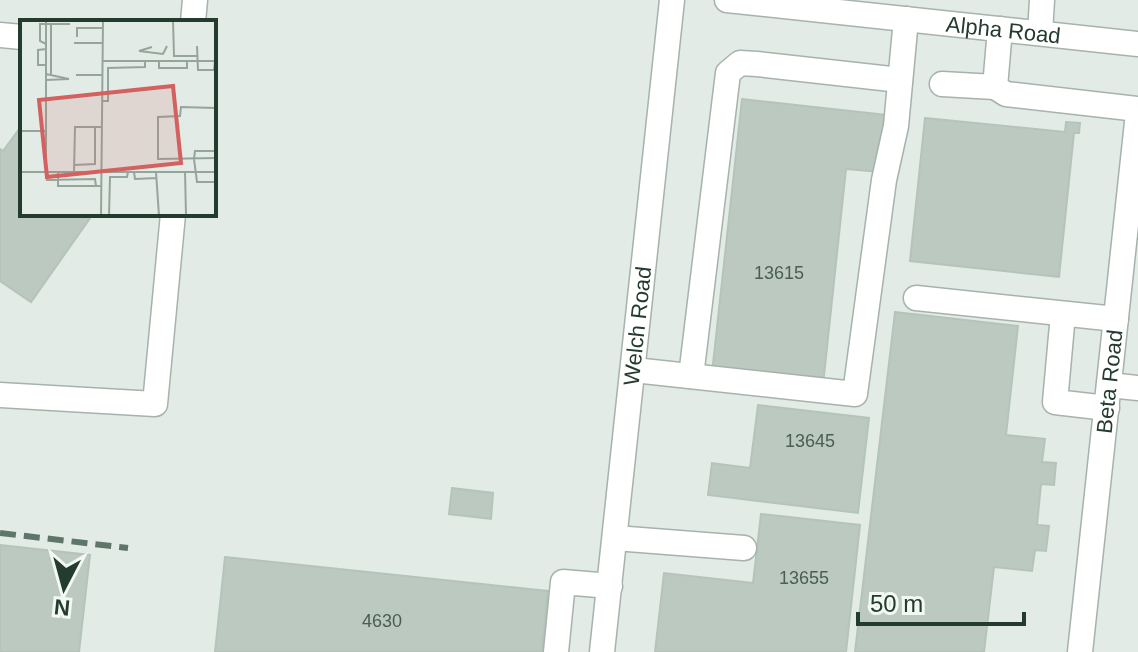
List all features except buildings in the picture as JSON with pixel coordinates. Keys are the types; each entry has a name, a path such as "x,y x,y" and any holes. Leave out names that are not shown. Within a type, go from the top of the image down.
{"street":[{"path":"193,20 195,0"},
{"name":"Welch Road","path":"602,652 672,0"},
{"name":"Alpha Road","path":"727,0 839,6 906,19 1138,44"},
{"path":"1040,33 1042,0"},
{"path":"634,370 855,394 884,180 896,126 906,19"},
{"path":"995,87 1000,29"},
{"path":"0,35 20,37"},
{"path":"691,376 728,73 740,63 900,80"},
{"path":"942,84 995,87 1006,94 1138,111"},
{"name":"Beta Road","path":"1080,652 1138,111"},
{"path":"0,395 155,404 173,216"},
{"path":"916,298 1116,319"},
{"path":"1063,314 1055,402 1108,397 1138,388"},
{"path":"615,538 744,548"},
{"path":"556,652 563,582 610,586"}],"railway":[{"path":"0,533 128,548"}]}
